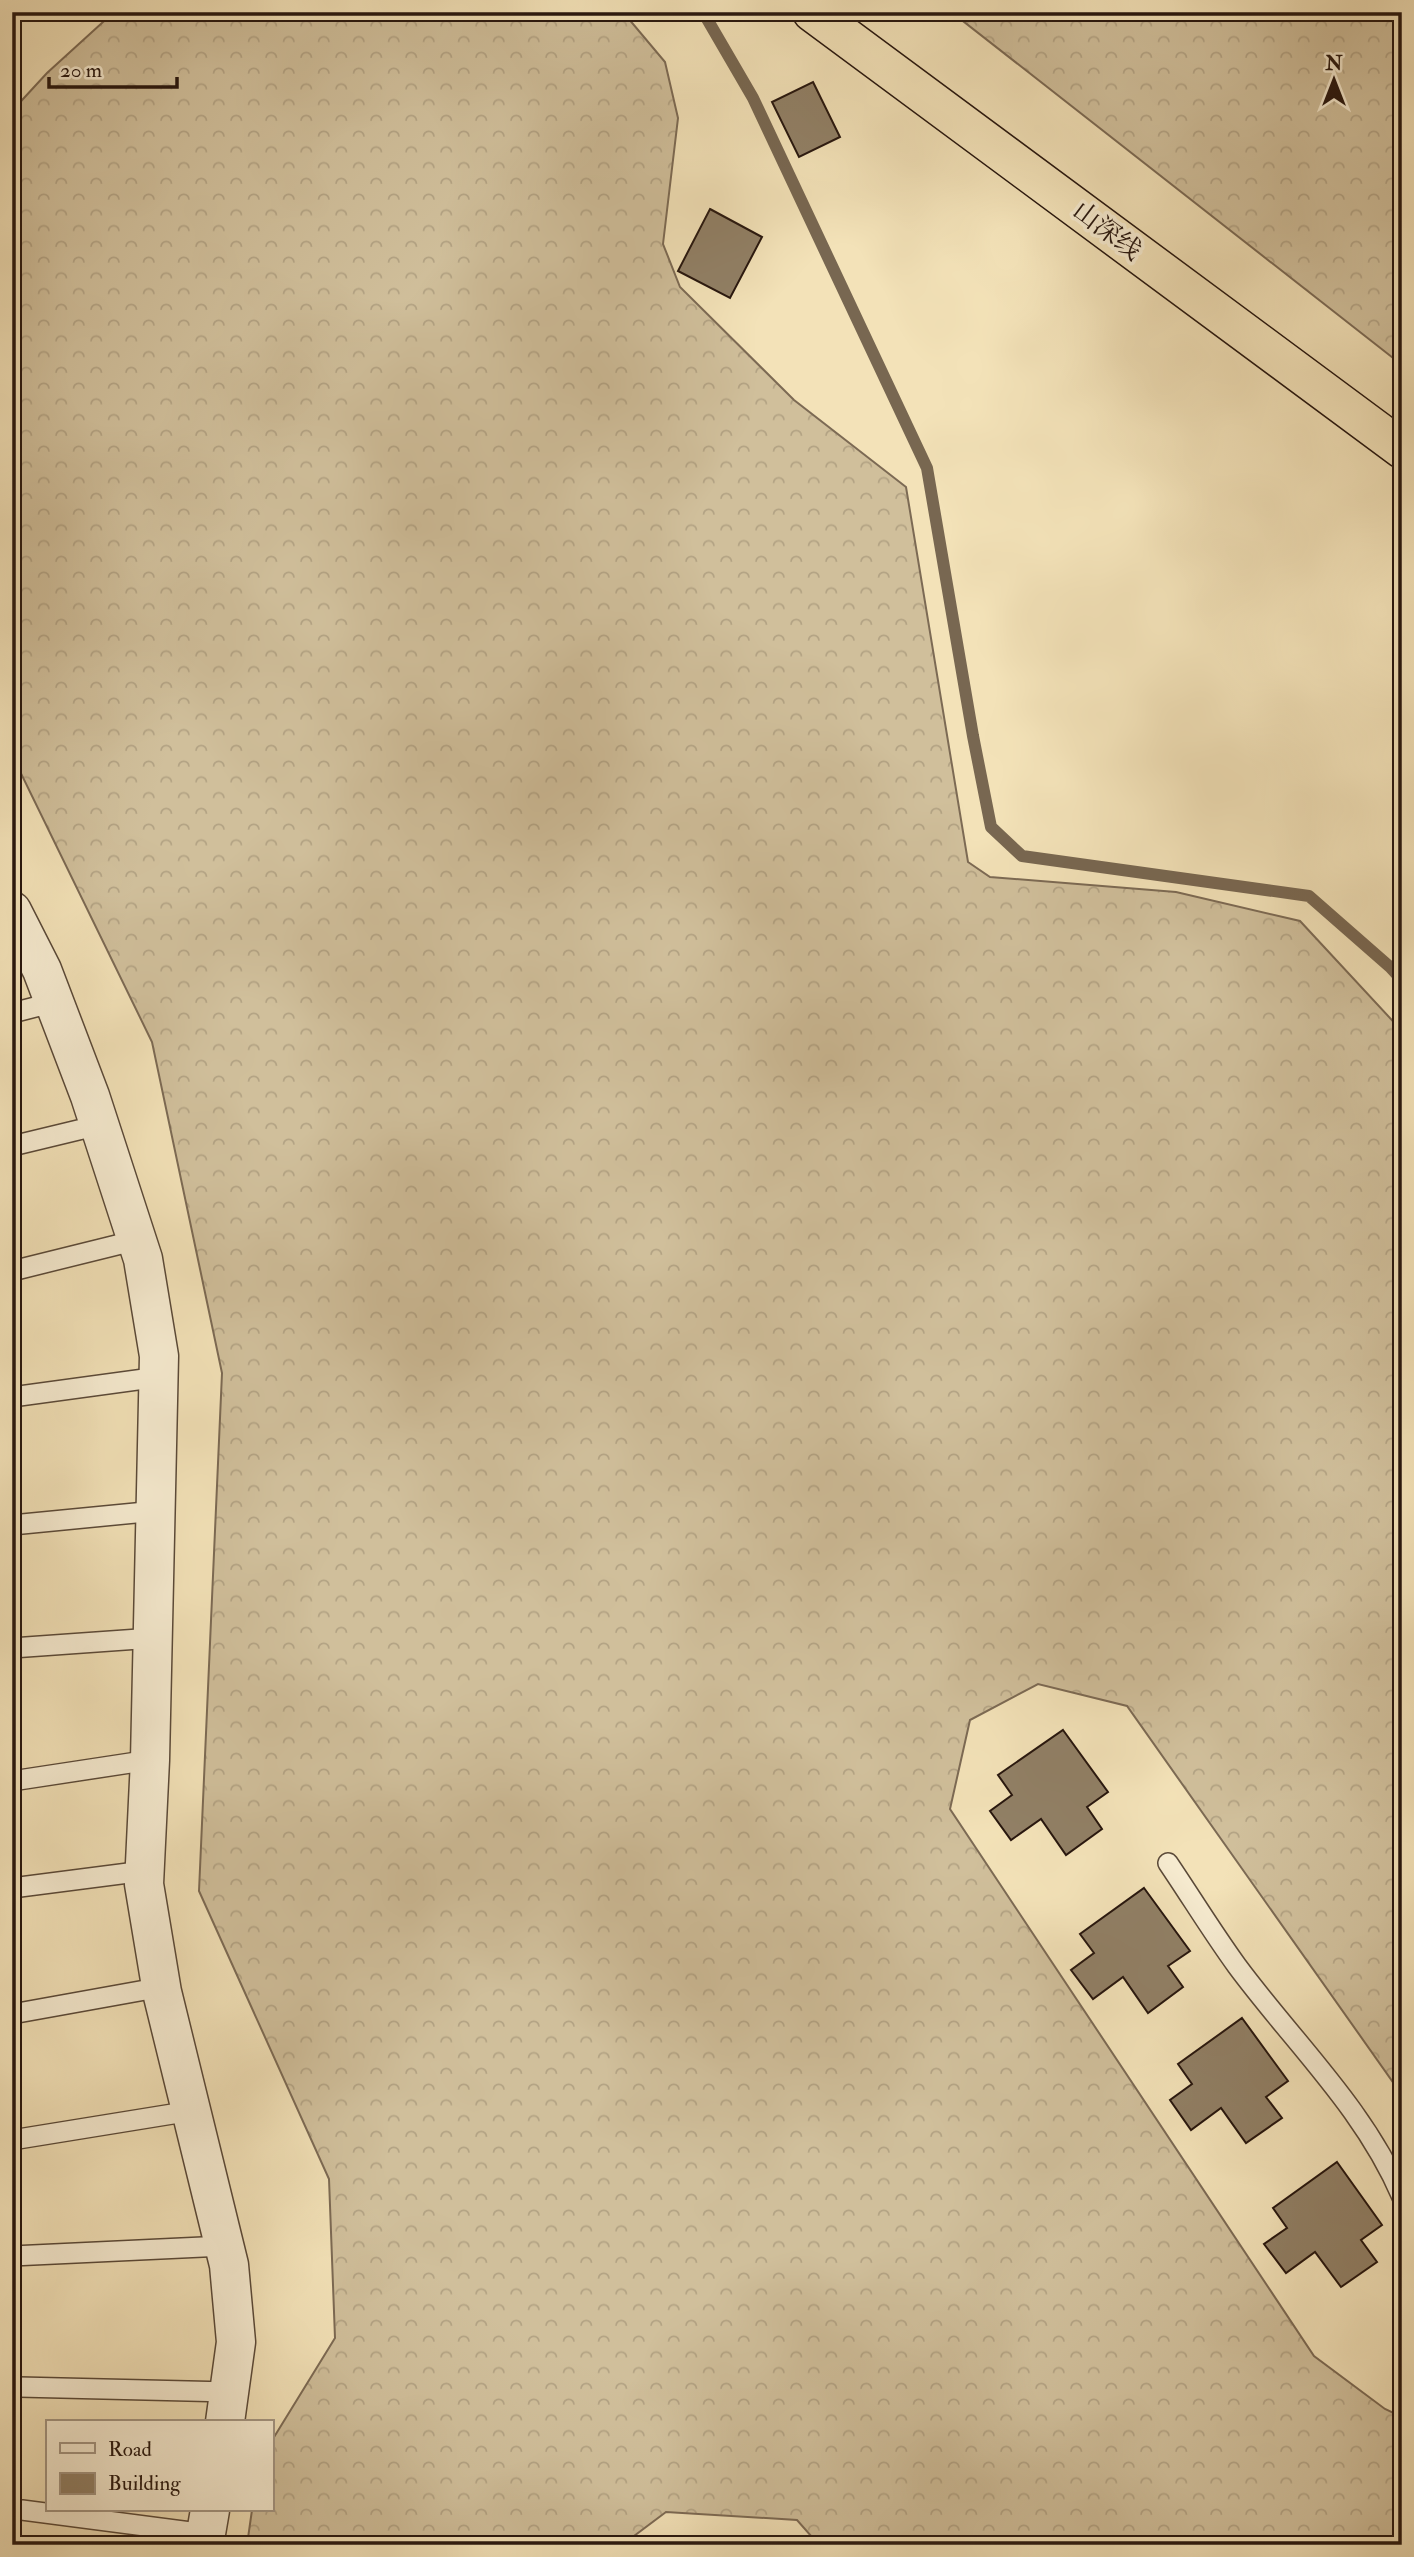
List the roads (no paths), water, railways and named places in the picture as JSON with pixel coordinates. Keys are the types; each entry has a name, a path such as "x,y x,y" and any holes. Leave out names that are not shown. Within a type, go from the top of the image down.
{"highway":[{"name":"山深线","path":"812,12 1402,449"}],"street":[{"path":"12,911 55,1002 137,1240 143,1259 159,1356 150,1760 144,1884 162,1987 229,2265 236,2342 228,2407"}],"lane":[{"path":"12,1013 55,1002"},
{"path":"12,1146 99,1125"},
{"path":"12,1271 137,1240"},
{"path":"12,1397 159,1377"},
{"path":"12,1525 156,1511"},
{"path":"12,1648 153,1638"},
{"path":"12,1781 150,1760"},
{"path":"1168,1863 1237,1966 1356,2113 1389,2167 1402,2197"},
{"path":"12,1888 144,1871"},
{"path":"12,2014 162,1987"},
{"path":"12,2140 191,2111"},
{"path":"12,2256 224,2246"},
{"path":"19,2387 228,2407"},
{"path":"22,2510 207,2529"}],"waterway":[{"path":"703,12 753,98 927,468 991,827 1022,856 1309,896 1402,980"}]}
